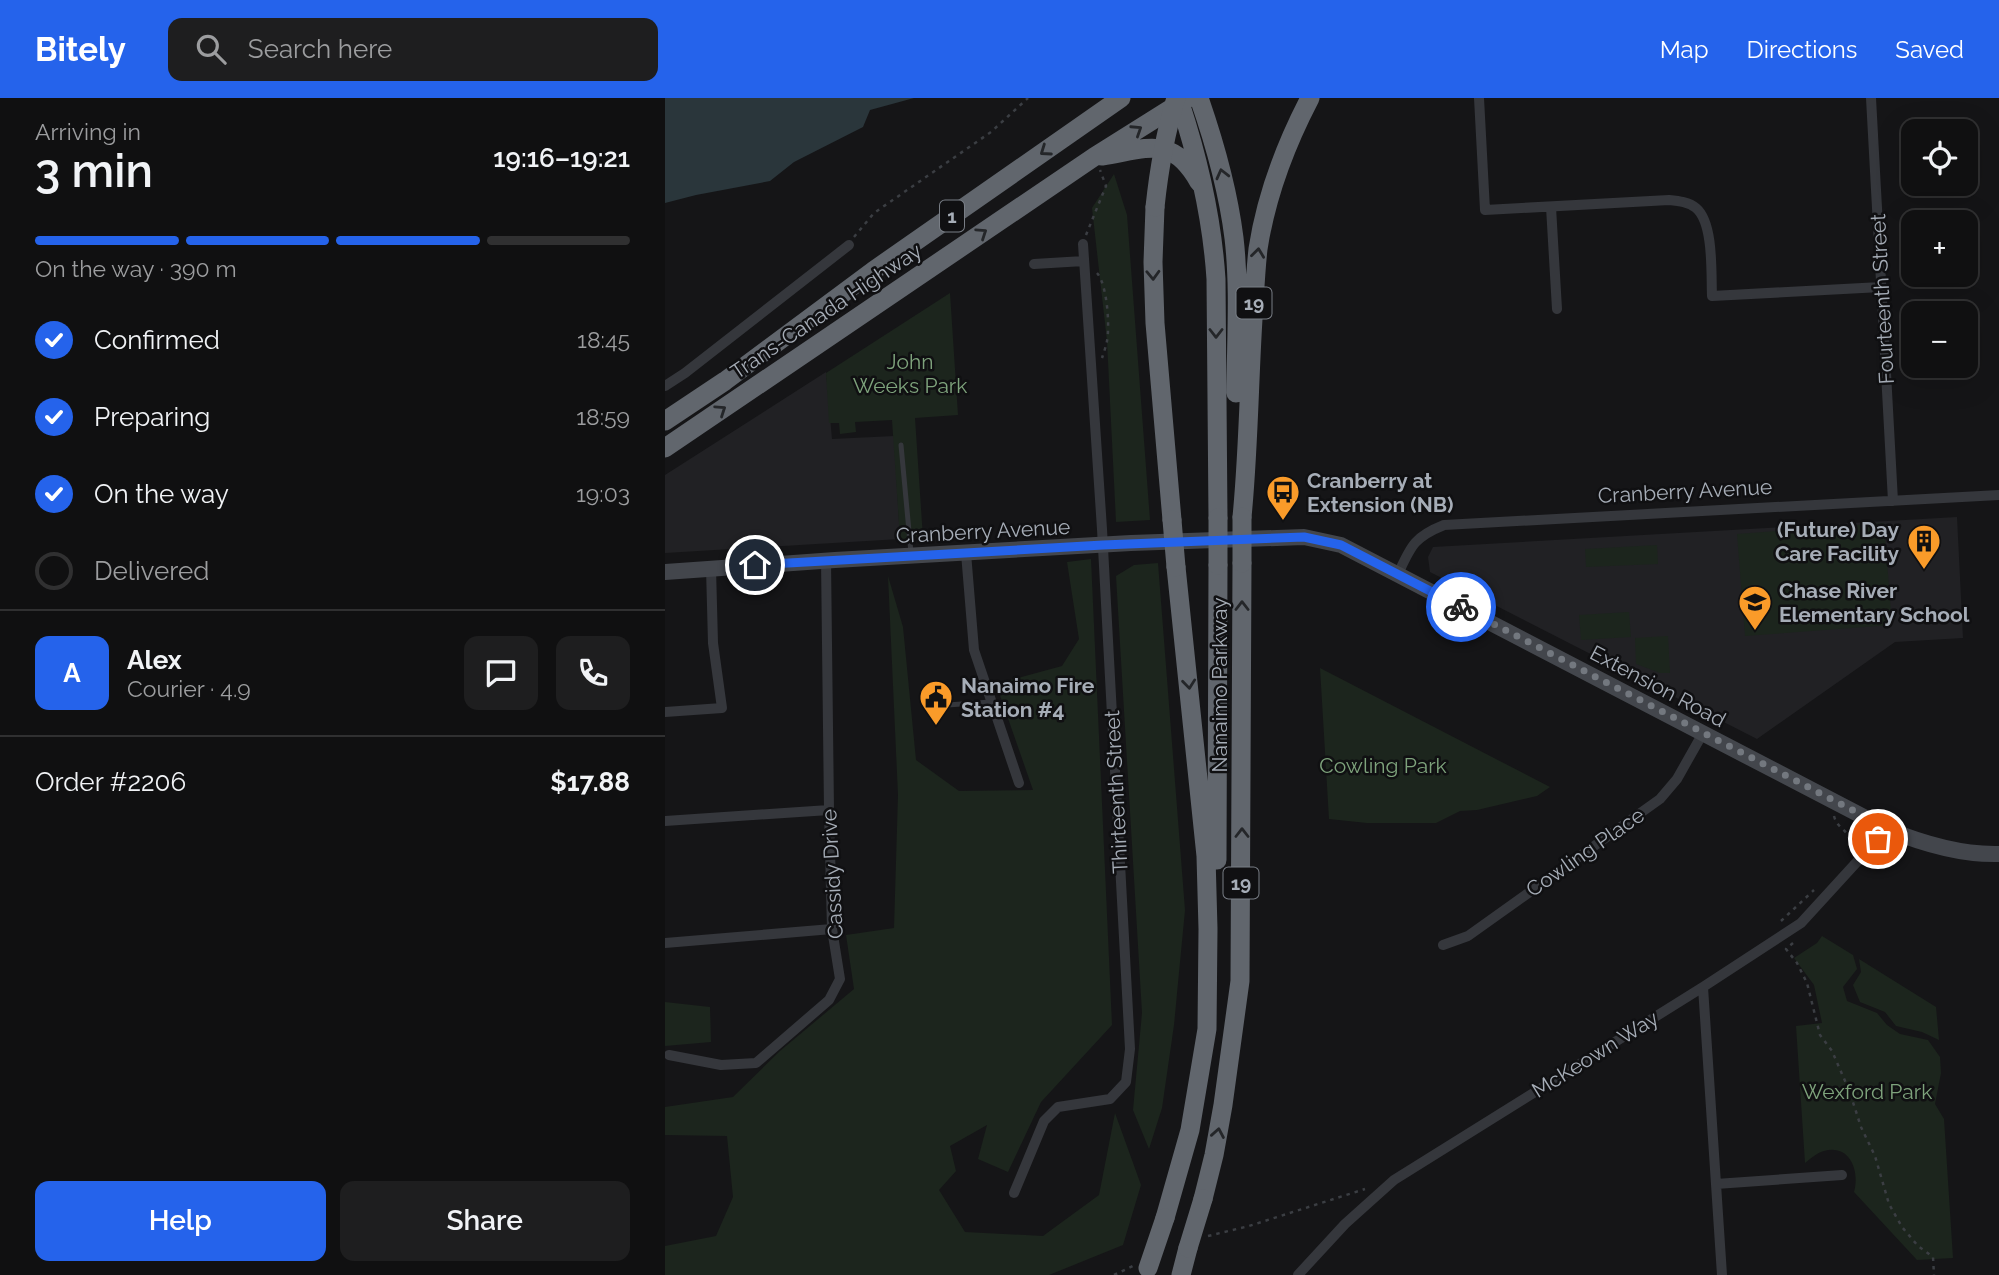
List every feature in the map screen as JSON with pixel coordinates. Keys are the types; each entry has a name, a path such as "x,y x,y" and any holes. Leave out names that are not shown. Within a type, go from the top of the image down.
{"highway":[{"name":"Trans-Canada Highway","path":"665,421 725,381 1105,105 1121,98"},
{"name":"Nanaimo Parkway","path":"1181,1275 1194,1243 1214,1155 1240,981 1242,517 1258,250 1269,200 1298,122 1310,98"},
{"name":"Trans-Canada Highway","path":"665,448 1184,99"},
{"name":"Nanaimo Parkway","path":"1144,1269 1165,1218 1190,1130 1207,1029 1206,856 1172,520 1155,323 1153,262 1159,167 1167,126 1184,99"},
{"path":"1184,99 1225,186 1234,241 1237,296 1236,462 1242,517"},
{"path":"1184,99 1211,221 1216,278 1217,898 1213,991 1207,1029"},
{"path":"1094,157 1149,147 1170,150 1190,166 1205,192"}],"street":[{"path":"1479,98 1485,210 1669,200 1684,202 1696,208 1704,217 1708,231 1712,296 1881,287"},
{"name":"Fourteenth Street","path":"1871,98 1892,501"},
{"path":"1552,207 1557,309"},
{"name":"Thirteenth Street","path":"1014,1194 1044,1121 1058,1107 1110,1099 1126,1082 1130,1049 1103,545 1083,244"},
{"path":"665,386 849,245"},
{"path":"1034,264 1084,261"},
{"name":"Cranberry Avenue","path":"1398,574 1410,549 1424,533 1444,525 1999,495"},
{"name":"Cranberry Avenue","path":"665,572 1103,545 1304,537"},
{"name":"Extension Road","path":"1304,537 1341,545 1887,828 1940,847 1999,855"},
{"path":"966,553 974,650 1019,783"},
{"name":"Cassidy Drive","path":"669,1055 721,1065 756,1063 829,1000 840,979 832,929 826,561"},
{"path":"665,712 722,708 713,643 711,568"},
{"name":"Cowling Place","path":"1443,944 1468,936 1660,799 1677,779 1703,733"},
{"path":"665,821 829,810"},
{"name":"McKeown Way","path":"1298,1275 1345,1224 1394,1180 1801,923 1887,828"},
{"path":"665,943 832,929"},
{"path":"1703,987 1722,1275"},
{"path":"1716,1184 1842,1175"}],"lane":[{"path":"901,445 911,556"},
{"path":"947,705 991,702"}],"path":[{"path":"849,245 874,214 991,132 1028,98"},
{"path":"1083,244 1106,186 1094,157"},
{"path":"1833,812 1836,822 1847,832 1851,841 1849,855"},
{"path":"1777,924 1816,888"},
{"path":"1790,931 1793,943 1786,949 1807,983 1820,1035 1832,1051 1849,1090 1875,1156 1889,1205 1918,1246 1933,1257 1934,1275"},
{"path":"1194,1243 1367,1188"},
{"path":"1114,1275 1144,1269"}],"shaded area":[{"path":"665,98 914,98 870,110 863,127 794,162 770,181 665,203"},
{"path":"826,372 832,439 894,436 900,539 665,553 665,475"},
{"name":"Chase River Elementary School","path":"1957,517 1963,638 1895,642 1757,739 1430,572 1428,557 1433,547"}],"green space":[{"path":"1114,174 1127,215 1150,520 1116,522 1107,341 1092,208"},
{"name":"John Weeks Park","path":"950,293 958,415 915,418 923,538 900,539 892,420 855,422 856,432 840,434 839,423 829,423 826,373"},
{"path":"1884,523 1892,625 1745,636 1737,534"},
{"path":"1657,545 1658,564 1586,567 1585,549"},
{"path":"1091,559 1112,1025 1041,1102 1008,1172 978,1159 987,1125 950,1146 956,1171 939,1190 965,1232 1043,1236 1099,1195 1115,1113 1141,1185 1123,1245 1049,1275 665,1275 665,1246 716,1236 733,1197 727,1136 665,1135 665,1107 733,1097 780,1051 854,989 846,935 894,928 898,795 888,576 903,627 916,760 959,791 1033,790 996,684 1062,666 1079,639 1067,562"},
{"path":"1158,563 1185,910 1174,1025 1162,1108 1149,1149 1133,1110 1142,1013 1116,576 1134,565"},
{"path":"1629,612 1631,637 1581,640 1579,615"},
{"path":"1668,636 1670,673 1660,673 1636,664 1635,638"},
{"name":"Cowling Park","path":"1320,668 1550,787 1537,796 1477,810 1460,811 1436,823 1367,823 1329,819"},
{"name":"Wexford Park","path":"1822,936 1853,955 1857,969 1843,987 1847,1001 1877,1013 1887,1025 1900,1034 1928,1040 1940,1057 1941,1073 1935,1104 1944,1119 1953,1258 1917,1260 1854,1192 1854,1168 1847,1155 1833,1150 1822,1152 1805,1163 1796,1026 1822,1023 1814,985 1794,958 1817,943"},
{"name":"Wexford Park","path":"1859,959 1936,1007 1939,1040 1922,1032 1896,1026 1885,1012 1860,1002 1853,985 1861,972"},
{"path":"665,1002 710,1007 711,1042 665,1046"}],"way so far":[{"path":"1461,607 1887,828 1878,839"}],"place":[{"name":"Cranberry at Extension (NB)","path":"1283,522"},
{"name":"(Future) Day Care Facility","path":"1924,571"},
{"name":"Chase River Elementary School","path":"1755,632"},
{"name":"Nanaimo Fire Station #4","path":"936,727"}],"route":[{"path":"755,565 1103,545 1304,537 1341,545 1461,607"}]}
